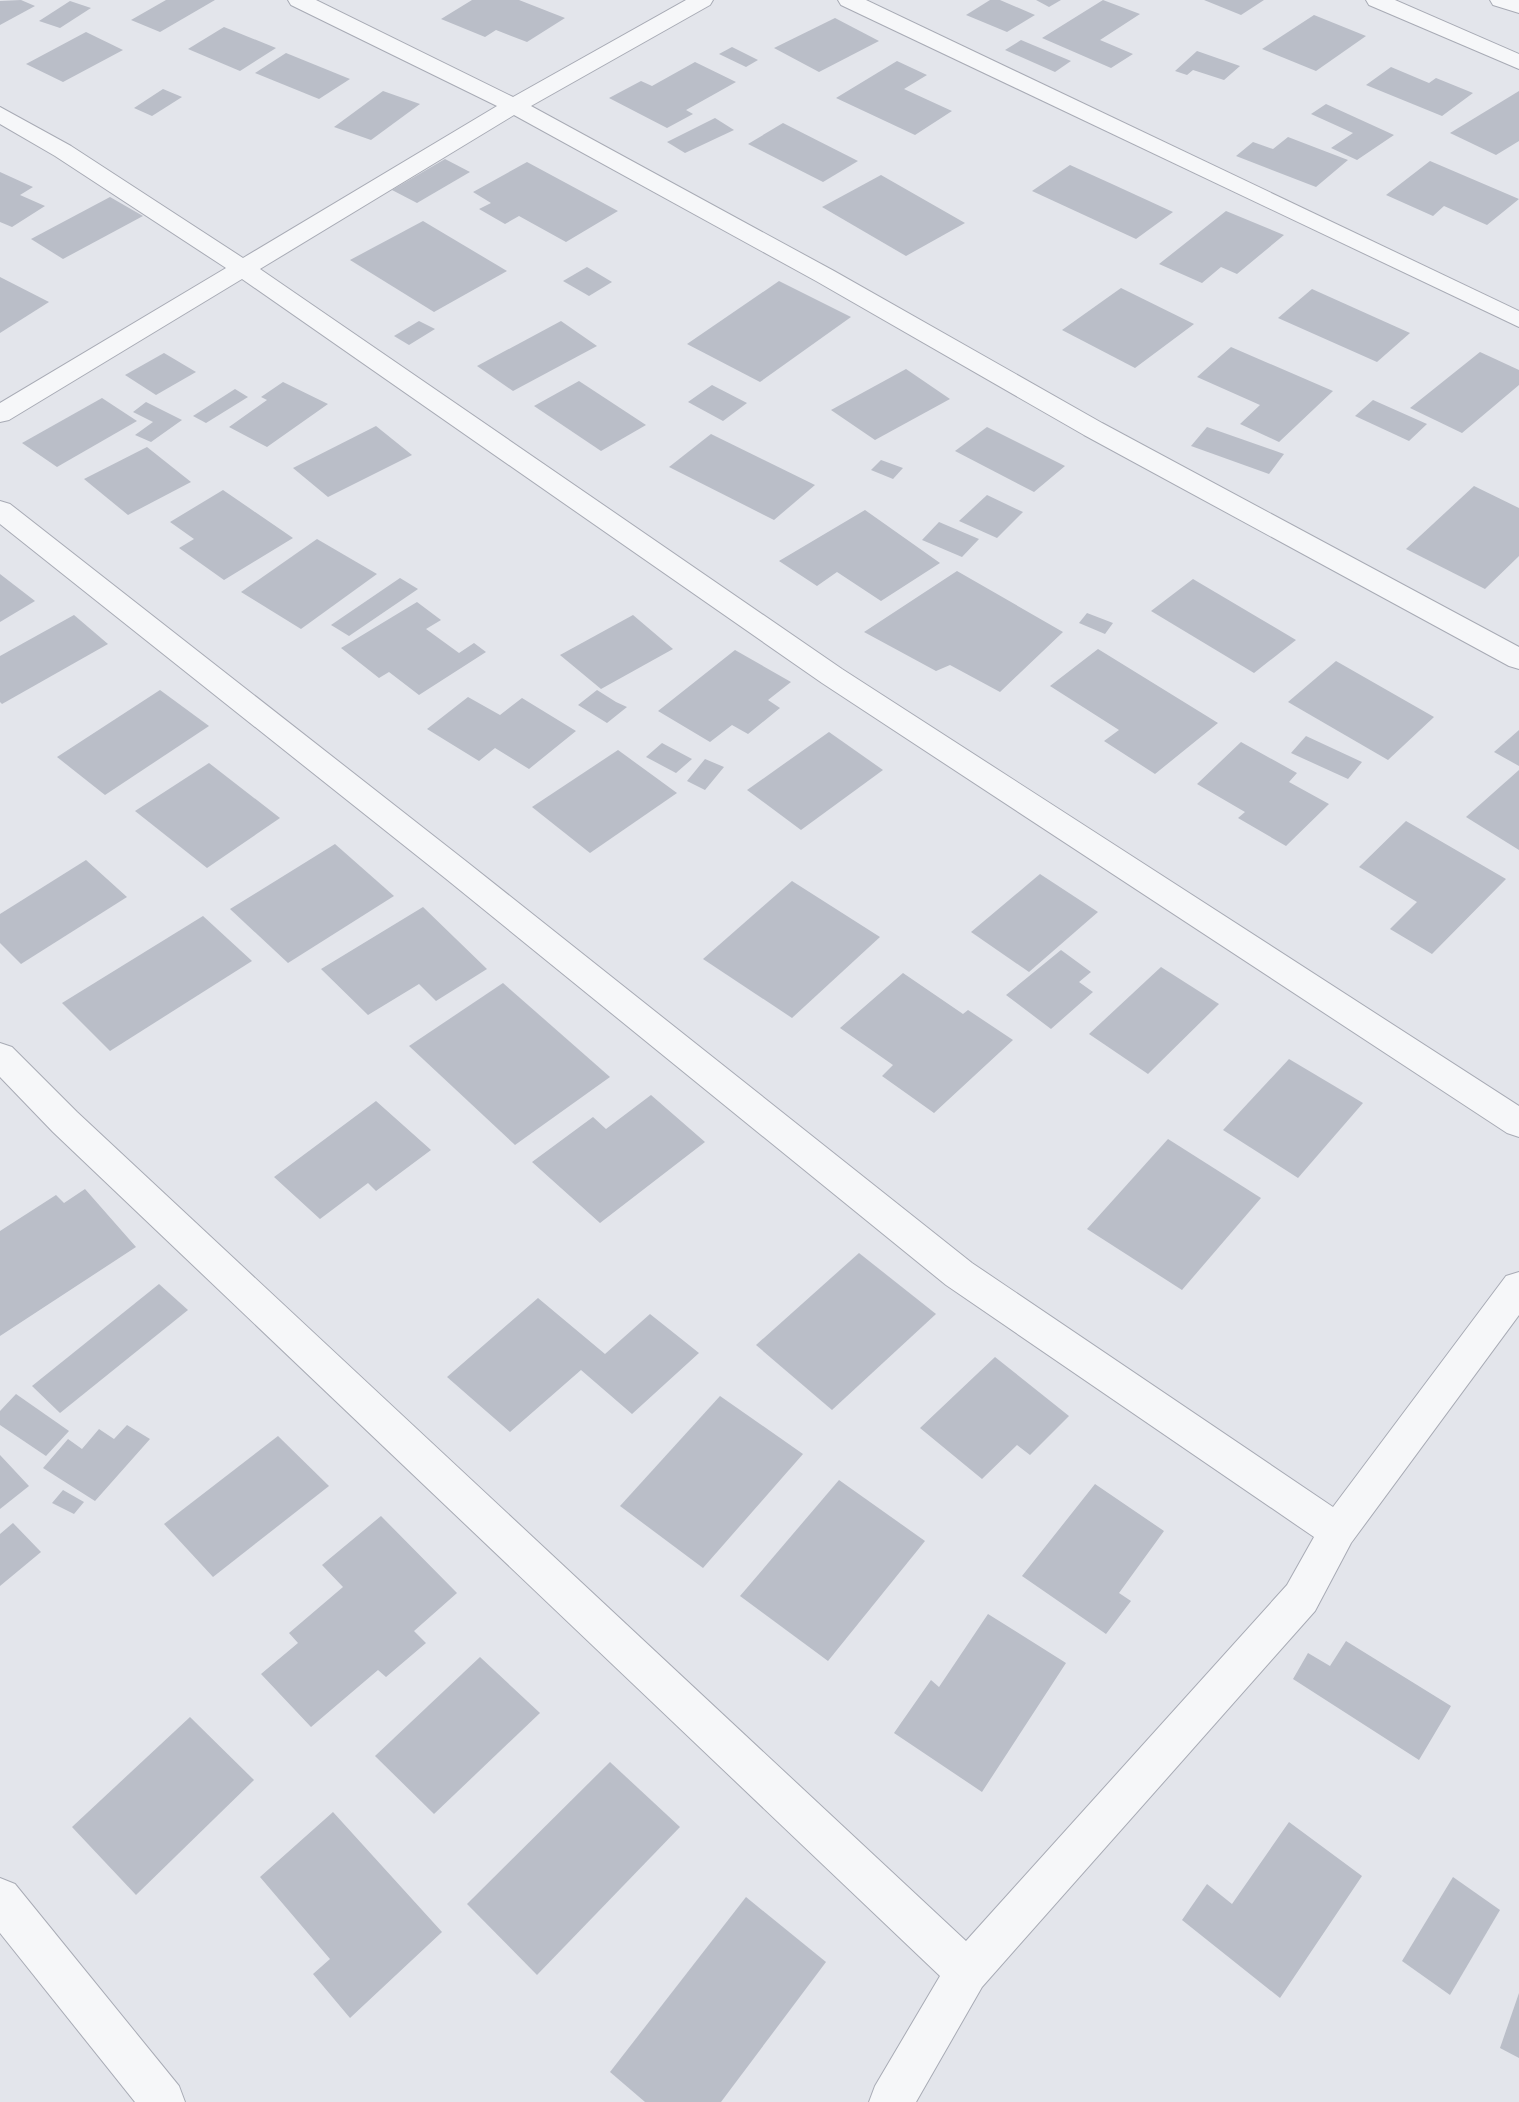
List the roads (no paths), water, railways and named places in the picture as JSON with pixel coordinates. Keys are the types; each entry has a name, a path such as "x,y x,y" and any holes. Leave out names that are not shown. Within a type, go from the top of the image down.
{"street":[{"path":"299,0 514,105 825,276 1093,429 1519,659"},
{"path":"0,414 240,267 514,105 702,0"},
{"path":"849,0 1519,320"},
{"path":"1377,0 1519,62"},
{"path":"1501,0 1519,8"},
{"path":"0,114 63,151 240,267 832,676 1519,1123"},
{"path":"0,510 456,870 959,1274 1337,1531"},
{"path":"0,1056 82,1139 967,1972"},
{"path":"891,2102 967,1972 1300,1598 1337,1531 1519,1287"},
{"path":"0,1899 163,2102"}]}
